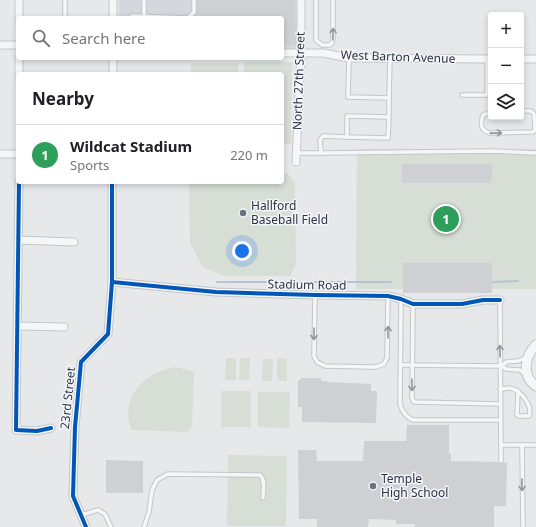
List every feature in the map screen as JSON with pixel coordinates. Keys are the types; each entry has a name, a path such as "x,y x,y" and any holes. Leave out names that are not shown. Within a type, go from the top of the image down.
{"street":[{"path":"19,0 19,16"},
{"path":"113,0 113,16"},
{"name":"North 27th Street","path":"296,162 301,0"},
{"path":"0,45 16,45"},
{"name":"West Barton Avenue","path":"284,52 323,53 349,58 488,59"},
{"path":"524,59 536,59"},
{"path":"19,60 19,72"},
{"path":"113,60 113,72"},
{"path":"0,154 16,154"},
{"path":"19,184 16,430 37,431 51,428"},
{"name":"23rd Street","path":"86,527 73,496 74,427 81,362 108,334 112,282 112,184"},
{"path":"18,240 74,242"},
{"name":"Stadium Road","path":"112,282 216,292 388,296 401,298 413,304 462,304 482,300 500,300"},
{"path":"18,326 64,327"},
{"path":"536,345 530,351 526,368 528,377 536,386"}],"lane":[{"path":"65,0 65,16"},
{"path":"132,16 144,16 144,0"},
{"path":"190,16 194,12 194,0"},
{"path":"316,0 316,40 322,45 330,45 332,43 333,0"},
{"path":"349,58 348,97 389,98"},
{"path":"321,153 320,140 323,136 388,138 390,59"},
{"path":"462,95 487,95 488,77"},
{"path":"488,113 483,115 481,121 481,127 484,131 490,133 533,132 535,130 535,122 533,112 524,111"},
{"path":"347,137 347,116 389,117"},
{"path":"297,153 536,153"},
{"path":"315,295 314,356 317,362 325,366 369,367 376,367 384,364 387,358 388,296"},
{"path":"401,298 400,404 401,410 406,417 413,420 500,420"},
{"path":"500,300 501,460"},
{"path":"413,304 412,398 414,402 500,404"},
{"path":"501,366 506,362 522,360 528,356"},
{"path":"401,365 501,366 506,369 520,370 528,377"},
{"path":"500,389 511,388 518,391 527,401 530,410 529,416 517,415 518,391"},
{"path":"501,445 536,445"},
{"path":"522,446 523,527"},
{"path":"144,527 150,512 152,490 157,480 168,474 260,475 264,480 263,498"},
{"path":"81,515 98,510 105,514 111,527"}],"shaded area":[{"path":"119,0 296,0 297,48 284,49 284,16 119,16"},
{"path":"244,62 292,62 291,144 284,144 284,72 244,72"},
{"path":"191,63 238,63 238,72 191,72"},
{"path":"357,149 536,149 536,289 356,289"},
{"name":"Hallford Baseball Field","path":"284,173 287,173 295,182 296,264 290,276 224,276 203,267 190,243 189,184 284,184"},
{"path":"226,358 236,358 236,380 225,380"},
{"path":"240,358 250,358 249,380 239,380"},
{"path":"277,358 287,359 287,381 277,381"},
{"path":"263,359 273,359 272,381 262,381"},
{"path":"176,367 194,372 192,427 188,432 131,430 128,418 128,409 132,398 141,384 146,379 160,371"},
{"path":"221,391 251,391 251,427 221,427"},
{"path":"258,392 290,392 289,428 258,427"},
{"path":"228,455 287,456 286,526 227,526"}],"building":[{"path":"197,0 295,0 296,45 284,45 284,16 196,16"},
{"path":"402,164 492,164 491,183 402,183"},
{"path":"403,263 492,263 492,293 403,293"},
{"path":"301,378 321,378 321,381 327,382 371,384 371,391 377,391 376,423 302,422 302,407 298,407 298,380 301,380"},
{"path":"407,425 449,425 449,454 451,454 451,461 498,462 501,464 507,462 506,506 494,506 494,527 415,527 415,524 396,524 396,520 369,519 368,527 317,527 317,519 299,519 298,450 316,450 317,461 363,461 364,441 406,441"},
{"path":"106,460 143,461 143,493 106,493"}],"waterway":[{"path":"493,282 518,281"},
{"path":"217,282 391,282"}],"cycle path":[{"path":"19,184 16,430 37,431 51,428"},
{"path":"86,527 73,496 75,427 81,362 108,334 112,282 112,184"},
{"path":"112,282 216,292 388,296 413,304 462,304 483,300 500,300"}],"place":[{"name":"Hallford Baseball Field","path":"243,213"},
{"name":"Wildcat Stadium","path":"446,219"},
{"name":"Temple High School","path":"373,486"}]}
